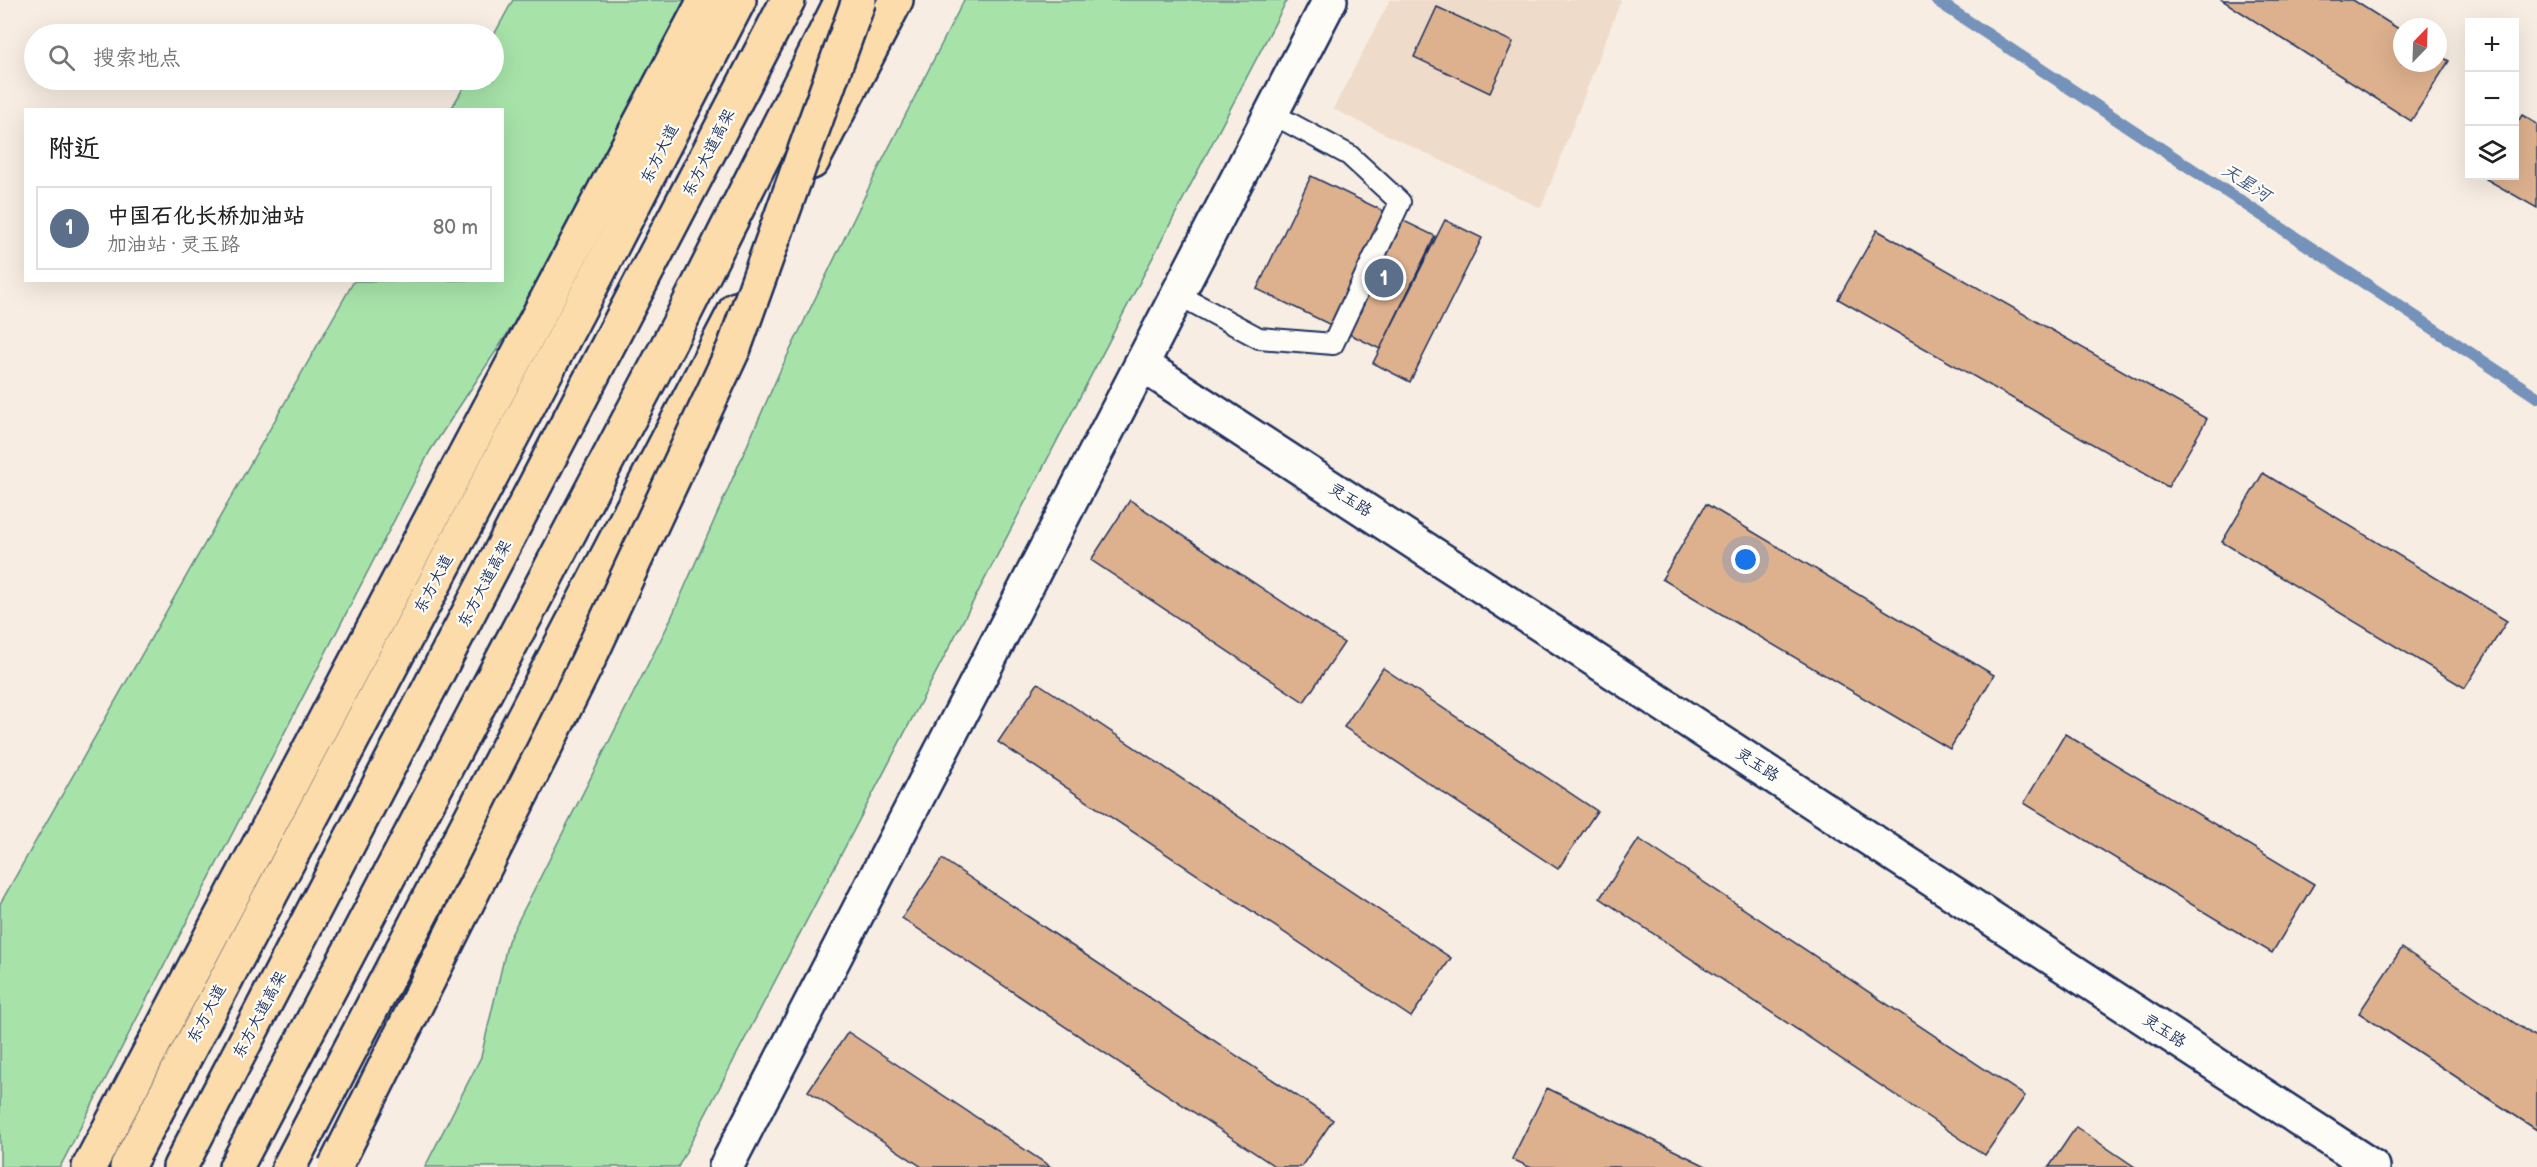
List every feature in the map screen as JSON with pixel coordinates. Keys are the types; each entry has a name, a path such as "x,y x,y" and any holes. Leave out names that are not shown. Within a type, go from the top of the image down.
{"main road":[{"path":"89,1167 705,0"},
{"name":"东方大道","path":"127,1167 595,279 739,0"},
{"name":"东方大道高架","path":"180,1167 788,0"},
{"path":"236,1167 680,322 842,0"},
{"path":"335,1167 586,664 734,348 859,0"},
{"path":"289,1167 896,0"}],"street":[{"path":"726,1167 1330,0"},
{"name":"灵玉路","path":"1141,364 2373,1167"}],"lane":[{"path":"1178,294 1259,338 1333,344 1400,202 1349,155 1271,113"}],"shaded area":[{"path":"1390,0 1621,0 1541,208 1333,109"}],"green space":[{"path":"513,0 735,0 558,257 430,451 60,1167 0,1167 0,904 353,282 504,282 504,108 452,108 462,90 504,90 504,24 500,24"},
{"path":"964,0 1287,0 678,1167 425,1167 481,1057 508,941 668,625 780,371 876,173"}],"building":[{"path":"2222,0 2353,0 2393,25 2393,72 2442,72 2411,121"},
{"path":"1437,7 1513,42 1490,93 1414,57"},
{"path":"2522,115 2537,124 2537,208 2488,180 2519,180 2519,120"},
{"path":"1311,176 1435,236 1380,349 1257,289"},
{"path":"1445,220 1482,238 1410,382 1373,363"},
{"path":"1877,230 2207,419 2168,487 1838,299"},
{"path":"2263,473 2507,621 2465,688 2222,542"},
{"path":"1130,500 1344,643 1304,702 1091,560"},
{"path":"1706,504 1994,675 1950,749 1662,579"},
{"path":"1383,668 1597,811 1558,869 1344,727"},
{"path":"1038,683 1451,958 1411,1017 998,742"},
{"path":"2065,734 2314,884 2272,953 2024,803"},
{"path":"1639,839 2025,1096 1985,1155 1600,898"},
{"path":"942,859 1333,1120 1301,1167 1276,1167 902,918"},
{"path":"2402,948 2537,1038 2537,1130 2359,1013"},
{"path":"848,1032 1051,1167 922,1167 808,1091"},
{"path":"1547,1088 1708,1167 1529,1167 1512,1159"},
{"path":"2076,1127 2135,1167 2049,1167"}],"waterway":[{"name":"天星河","path":"1936,0 2537,397"}],"place":[{"name":"中国石化长桥加油站","path":"1384,278"}]}
